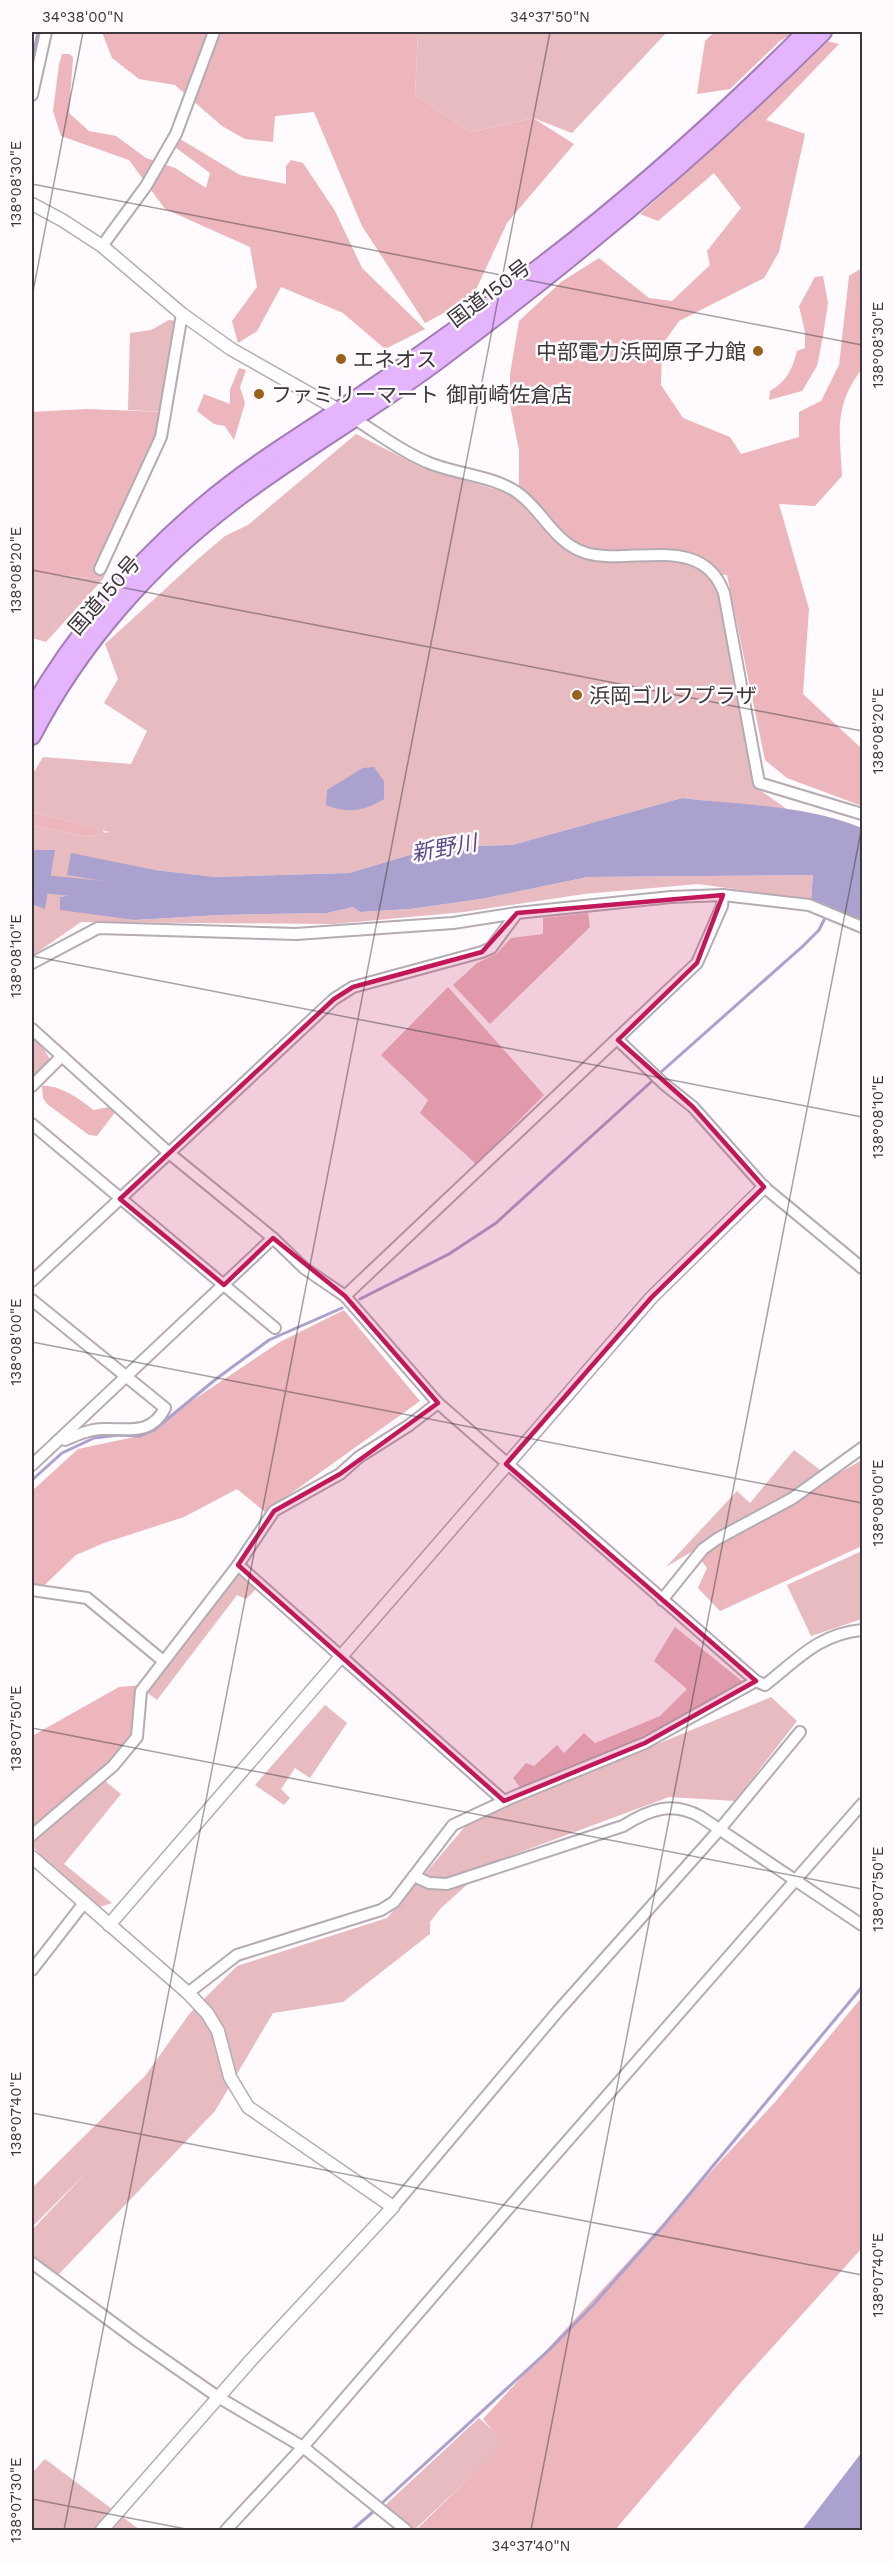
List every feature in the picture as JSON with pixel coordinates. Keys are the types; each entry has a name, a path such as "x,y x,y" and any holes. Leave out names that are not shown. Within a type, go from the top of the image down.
{"highway":[{"name":"国道150号","path":"32,736 58,690 111,618 184,541 346,414 517,285 603,216 685,146 806,32"},
{"name":"国道150号","path":"32,709 46,684 101,609 162,542 239,477 432,365 528,292 691,157 823,32"}],"street":[{"path":"32,95 46,32"},
{"path":"102,246 146,186 176,134 214,32"},
{"path":"32,204 62,219 102,246 182,314 231,349 428,463 504,485 519,494 558,537 573,547 586,553 603,555 680,556 695,560 708,568 719,579 724,593 759,783 862,814"},
{"path":"100,569 161,437 182,314"},
{"path":"345,1296 697,963 722,906 723,895"},
{"path":"32,963 98,928 296,934 453,923 518,913 671,897 723,895 809,905 862,927"},
{"path":"32,1281 333,999 360,985 491,948 518,913"},
{"path":"32,1029 169,1154 273,1238 304,1268 345,1296 438,1403 756,1681 765,1684 822,1640 844,1632 862,1630"},
{"path":"618,1040 664,1084 693,1107 764,1187 862,1268"},
{"path":"32,1086 62,1056"},
{"path":"32,1124 275,1328"},
{"path":"109,1925 651,1298 764,1187"},
{"path":"32,1466 273,1238"},
{"path":"32,1300 165,1408 161,1416 139,1431 100,1429 57,1444"},
{"path":"32,1835 112,1766 137,1737 141,1691 162,1660 238,1564 274,1511 340,1474 359,1457 408,1426 438,1403"},
{"path":"662,1600 703,1549 793,1498 862,1448"},
{"path":"238,1564 504,1801"},
{"path":"32,1590 87,1598 162,1660"},
{"path":"188,1993 237,1954 381,1910 394,1902 453,1825 504,1801 645,1743 756,1681"},
{"path":"102,2530 218,2397 393,2206 554,2016 720,1829 800,1732"},
{"path":"226,2530 303,2447 530,2183 862,1804"},
{"path":"414,1876 429,1883 447,1884 623,1826 638,1816 669,1807 687,1809 720,1829 862,1925"},
{"path":"32,1857 188,1993 207,2013 218,2031 230,2077 248,2107 393,2206"},
{"path":"32,1970 84,1903"},
{"path":"32,2262 139,2342 218,2397 303,2447 406,2530"}],"highlighted area":[{"path":"723,895 697,963 618,1040 693,1107 764,1187 651,1298 506,1464 756,1681 645,1743 504,1801 238,1565 274,1511 340,1474 438,1403 345,1296 273,1238 224,1285 120,1199 334,999 353,987 482,952 517,913"}],"shaded area":[{"path":"102,32 418,32 415,95 471,132 533,118 574,144 507,223 472,298 425,323 362,226 314,112 275,116 273,142 245,139 222,126 175,85 139,79 112,58"},
{"path":"418,32 667,32 572,133 533,118 471,132 415,95"},
{"path":"714,32 794,32 780,41 730,89 697,94 705,41"},
{"path":"827,41 839,44 766,120 805,134 779,252 764,278 679,321 662,345 661,385 683,418 730,437 741,454 799,437 799,412 821,401 839,365 849,276 862,268 862,369 846,395 842,408 840,433 842,476 815,506 779,504 809,609 803,694 862,749 862,806 787,778 765,760 727,575 709,574 680,561 579,555 556,544 512,494 519,487 519,450 510,405 510,374 519,321 561,282 599,258 649,298 672,301 710,265 707,251 741,208 714,173 658,221 640,214 741,124"},
{"path":"62,54 69,54 73,57 69,113 89,131 116,136 146,158 175,168 206,188 210,173 175,147 180,139 240,175 286,184 286,166 291,160 303,163 335,211 362,268 425,329 385,349 343,313 281,287 257,331 238,343 232,321 257,287 250,247 165,209 129,160 61,136 53,111"},
{"path":"823,276 828,303 817,366 802,391 769,400 770,391 788,374 797,351 805,348 805,332 799,306 815,277"},
{"path":"169,320 178,321 163,412 128,410 130,333 151,330"},
{"path":"239,368 246,370 240,387 245,403 234,440 225,426 214,424 197,411 204,394 230,404 230,390"},
{"path":"86,409 163,412 141,482 139,498 103,579 32,573 32,412"},
{"path":"356,434 423,468 512,494 556,544 681,561 709,574 717,584 753,785 788,810 682,798 512,845 437,847 349,873 216,877 155,870 130,885 60,897 135,920 220,915 327,913 353,907 360,912 410,909 481,899 588,877 813,875 811,900 698,884 584,894 464,912 334,924 81,922 32,956 32,825 87,837 109,832 32,812 32,775 43,757 131,764 147,731 104,703 118,679 105,644 225,536 248,525"},
{"path":"32,573 103,579 46,642 32,638"},
{"path":"32,812 102,830 105,833 87,837 32,825"},
{"path":"588,913 590,927 490,1024 453,985 477,963 496,954 511,938 543,934 543,918"},
{"path":"448,987 544,1095 476,1164 420,1113 428,1100 381,1055"},
{"path":"32,1036 40,1043 50,1059 32,1078"},
{"path":"42,1086 62,1090 93,1110 110,1107 116,1111 97,1136 89,1135 47,1104 43,1098"},
{"path":"344,1310 420,1401 265,1512 237,1489 184,1517 104,1543 76,1555 32,1597 32,1491 78,1449 139,1436 280,1342"},
{"path":"794,1450 824,1473 666,1567 737,1491 750,1503"},
{"path":"862,1460 862,1546 720,1611 698,1588 707,1568 700,1559 716,1542"},
{"path":"862,1551 862,1619 811,1636 787,1585"},
{"path":"235,1572 256,1589 246,1599 237,1595 157,1700 144,1690"},
{"path":"675,1627 743,1682 741,1687 625,1745 521,1789 513,1778 526,1763 534,1766 557,1745 564,1753 584,1733 595,1743 660,1716 687,1689 654,1661"},
{"path":"142,1685 131,1744 87,1784 32,1828 32,1736 119,1687"},
{"path":"771,1697 797,1721 735,1801 669,1797 491,1863 441,1908 430,1922 430,1934 343,2002 273,2013 215,2111 58,2275 32,2258 32,2230 86,2173 32,2227 32,2188 145,2076 190,2013 237,1966 387,1918 469,1822"},
{"path":"325,1705 347,1723 310,1778 295,1768 281,1789 290,1798 284,1805 255,1785"},
{"path":"104,1780 121,1794 64,1864 112,1903 100,1907 85,1899 32,1846 32,1842"},
{"path":"862,1997 862,2248 741,2382 615,2530 416,2530 504,2444 483,2419 776,2101"},
{"path":"479,2418 507,2443 414,2530 406,2530 380,2510"},
{"path":"45,2459 140,2530 35,2530 32,2527 32,2473"}],"water":[{"path":"374,767 384,781 384,799 356,810 342,810 326,805 327,790 363,768"},
{"path":"682,798 796,810 841,820 862,828 862,921 811,900 813,875 588,877 481,899 410,909 360,912 353,907 327,913 220,915 135,920 60,910 60,897 128,885 67,875 71,853 155,870 216,877 349,873 437,847 512,845"},
{"path":"32,850 55,850 45,909 32,904"},
{"path":"862,2452 862,2530 802,2530 859,2456"}],"waterway":[{"path":"32,63 38,32"},
{"name":"新野川","path":"32,883 125,892"},
{"path":"661,1072 803,946 819,930 824,920"},
{"path":"360,1299 449,1254 496,1223 651,1082"},
{"path":"32,1480 62,1453 94,1438 119,1435 139,1436 154,1430 216,1379 269,1340 342,1308"},
{"path":"381,2504 551,2348 593,2305 663,2226 862,1987"},
{"path":"352,2530 374,2511"}],"place":[{"name":"中部電力浜岡原子力館","path":"758,351"},
{"name":"エネオス","path":"341,359"},
{"name":"ファミリーマート 御前崎佐倉店","path":"259,394"},
{"name":"浜岡ゴルフプラザ","path":"577,695"}]}
